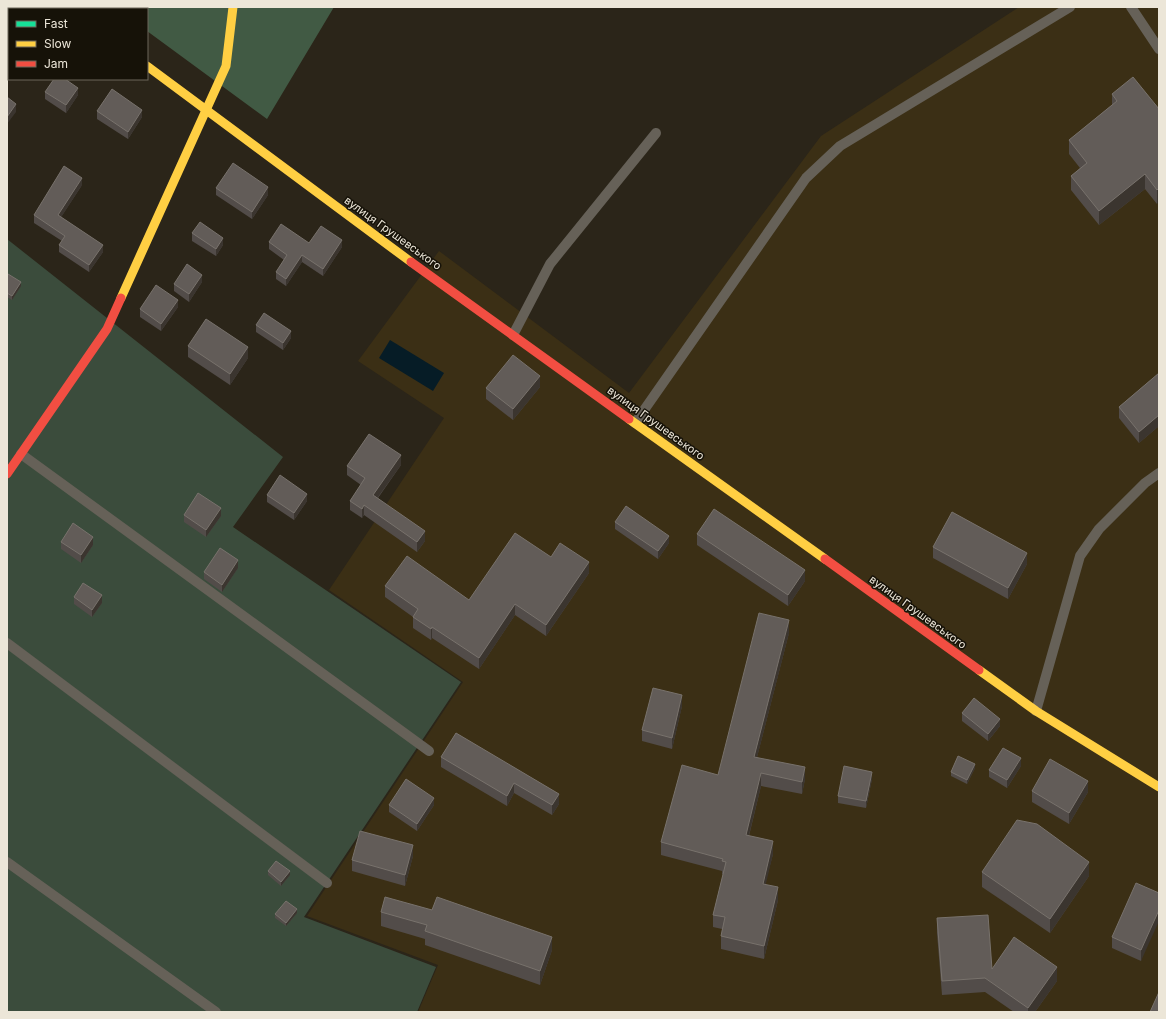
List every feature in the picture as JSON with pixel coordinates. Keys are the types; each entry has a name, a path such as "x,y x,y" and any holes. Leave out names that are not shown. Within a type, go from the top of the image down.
{"street":[{"path":"7,474 107,329 226,66 233,7"},
{"name":"вулиця Грушевського","path":"148,67 635,424 1036,711 1159,787"}],"lane":[{"path":"635,424 806,178 840,146 1070,7"},
{"path":"1131,7 1159,49"},
{"path":"513,335 550,264 656,133"},
{"path":"21,454 429,751"},
{"path":"1036,711 1080,556 1099,529 1145,483 1159,473"},
{"path":"7,643 327,883"},
{"path":"7,862 216,1012"}],"shaded area":[{"path":"1019,7 1159,7 1159,1012 418,1012 438,965 307,916 463,682 329,590 444,418 358,361 439,251 629,393 821,136"}],"green space":[{"path":"114,7 334,7 267,119 148,32 148,8"},
{"path":"7,239 283,457 233,527 461,682 304,917 436,967 417,1012 7,1012"}],"water":[{"path":"390,340 444,373 433,391 379,358"}],"building":[{"path":"1133,77 1159,109 1159,188 1157,190 1145,174 1099,211 1071,176 1087,163 1069,140 1117,101 1112,94"},
{"path":"53,80 66,80 78,88 66,105 45,92"},
{"path":"112,89 142,110 128,132 97,111"},
{"path":"7,97 16,104 7,117"},
{"path":"233,163 268,187 252,212 216,188"},
{"path":"64,166 82,178 58,215 103,245 89,265 59,245 65,236 34,215"},
{"path":"200,222 223,238 216,249 192,233"},
{"path":"281,224 309,243 321,226 342,240 323,269 302,255 286,279 276,272 287,255 269,242"},
{"path":"187,264 202,275 189,294 174,284"},
{"path":"8,274 21,282 12,296 7,293"},
{"path":"156,285 178,300 161,324 140,309"},
{"path":"264,313 291,331 283,343 256,325"},
{"path":"206,319 248,347 230,374 188,346"},
{"path":"513,355 540,376 513,409 486,388"},
{"path":"1159,373 1159,415 1139,432 1119,407"},
{"path":"369,434 401,455 373,495 425,531 417,542 364,505 362,509 350,501 365,478 347,466"},
{"path":"280,475 307,494 294,513 267,495"},
{"path":"198,493 221,508 206,530 184,515"},
{"path":"626,506 669,536 658,551 615,522"},
{"path":"714,509 805,570 788,595 697,534"},
{"path":"952,512 1027,553 1008,588 933,547"},
{"path":"73,523 93,537 81,555 61,542"},
{"path":"515,533 551,557 560,543 589,562 546,625 515,604 479,658 432,627 431,629 413,617 418,609 385,586 407,556 469,600"},
{"path":"220,548 238,560 222,585 204,572"},
{"path":"83,583 102,595 92,610 74,597"},
{"path":"759,613 789,620 754,757 805,767 802,782 761,773 746,835 773,841 763,884 778,887 764,946 721,936 725,917 713,915 726,862 722,861 723,859 661,842 682,765 718,775"},
{"path":"653,688 682,695 672,738 642,730"},
{"path":"974,698 1000,719 988,734 962,713"},
{"path":"456,733 559,794 552,805 514,783 507,796 441,757"},
{"path":"1003,748 1021,758 1007,780 989,770"},
{"path":"958,756 975,764 967,780 951,772"},
{"path":"1050,759 1088,781 1069,813 1032,791"},
{"path":"844,766 872,772 866,801 838,796"},
{"path":"406,779 434,798 417,824 389,805"},
{"path":"1017,820 1037,824 1089,862 1050,919 982,872"},
{"path":"360,831 413,845 405,875 352,860"},
{"path":"276,861 290,871 281,882 268,871"},
{"path":"1136,883 1159,893 1159,910 1141,950 1112,937"},
{"path":"385,897 432,910 437,897 552,937 540,971 425,931 427,925 381,912"},
{"path":"286,901 297,909 286,923 275,914"},
{"path":"988,915 992,969 1014,937 1057,967 1028,1008 985,978 942,981 937,918"},
{"path":"1159,992 1159,1012 1150,1012"}],"traffic: slow":[{"path":"121,298 226,66 233,7"},
{"path":"148,67 411,262"},
{"path":"629,419 825,559"},
{"path":"979,670 1036,711 1159,787"}],"traffic: jam":[{"path":"411,262 629,419"},
{"path":"7,474 107,329 121,298"},
{"path":"825,559 979,670"}]}
